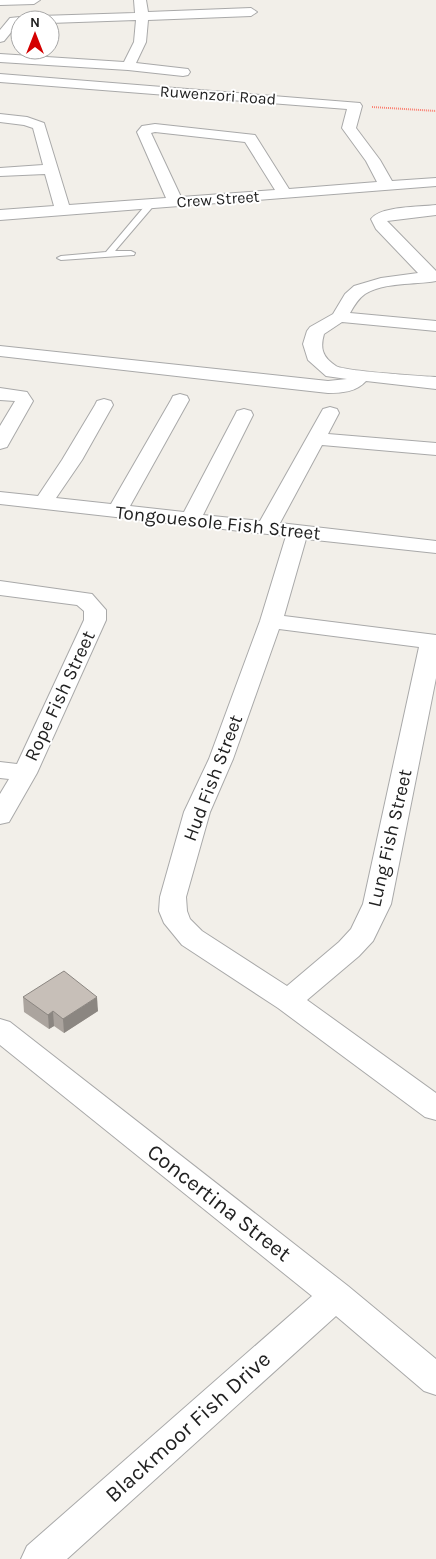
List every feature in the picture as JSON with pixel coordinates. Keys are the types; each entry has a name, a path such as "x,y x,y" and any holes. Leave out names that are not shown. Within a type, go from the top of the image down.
{"street":[{"path":"0,1 34,0"},
{"path":"128,66 137,51 143,34 140,0"},
{"path":"60,19 251,12"},
{"path":"0,38 10,26"},
{"path":"0,58 128,66 184,72"},
{"name":"Ruwenzori Road","path":"0,78 355,106"},
{"path":"355,106 349,128 373,160 387,186"},
{"path":"0,118 27,121 39,126 63,210"},
{"path":"176,202 144,132 147,129 155,128 248,138 252,140 285,194"},
{"path":"0,172 52,169"},
{"name":"Crew Street","path":"0,215 436,182"},
{"path":"433,277 382,226 379,219 386,214 436,210"},
{"path":"433,277 369,286 354,295 339,317 316,331 312,344 314,356 332,372 436,383"},
{"path":"339,317 436,326"},
{"path":"0,351 328,388 342,388 352,385 360,376"},
{"path":"0,394 20,396 24,401 0,443"},
{"path":"117,511 180,400"},
{"path":"43,503 72,460 104,405"},
{"path":"267,528 330,413"},
{"path":"191,520 244,415"},
{"path":"316,439 436,449"},
{"name":"Tongouesole Fish Street","path":"0,498 436,548"},
{"name":"Hud Fish Street","path":"298,532 271,621 221,759 196,812 173,897 173,911 178,922 192,938 288,1001 436,1109"},
{"name":"Rope Fish Street","path":"0,588 84,598 95,610 95,620 25,773 0,816"},
{"path":"271,621 434,641"},
{"name":"Lung Fish Street","path":"288,1001 349,949 363,934 370,920 376,904 434,641"},
{"path":"0,770 25,773"},
{"name":"Concertina Street","path":"0,1029 336,1296 436,1380"},
{"name":"Blackmoor Fish Drive","path":"40,1559 336,1296"}],"lane":[{"path":"108,254 152,203"},
{"path":"61,258 131,252"}],"path":[{"path":"355,106 436,111"}],"building":[{"path":"64,971 97,997 63,1019 53,1011 48,1015 23,997"}]}
